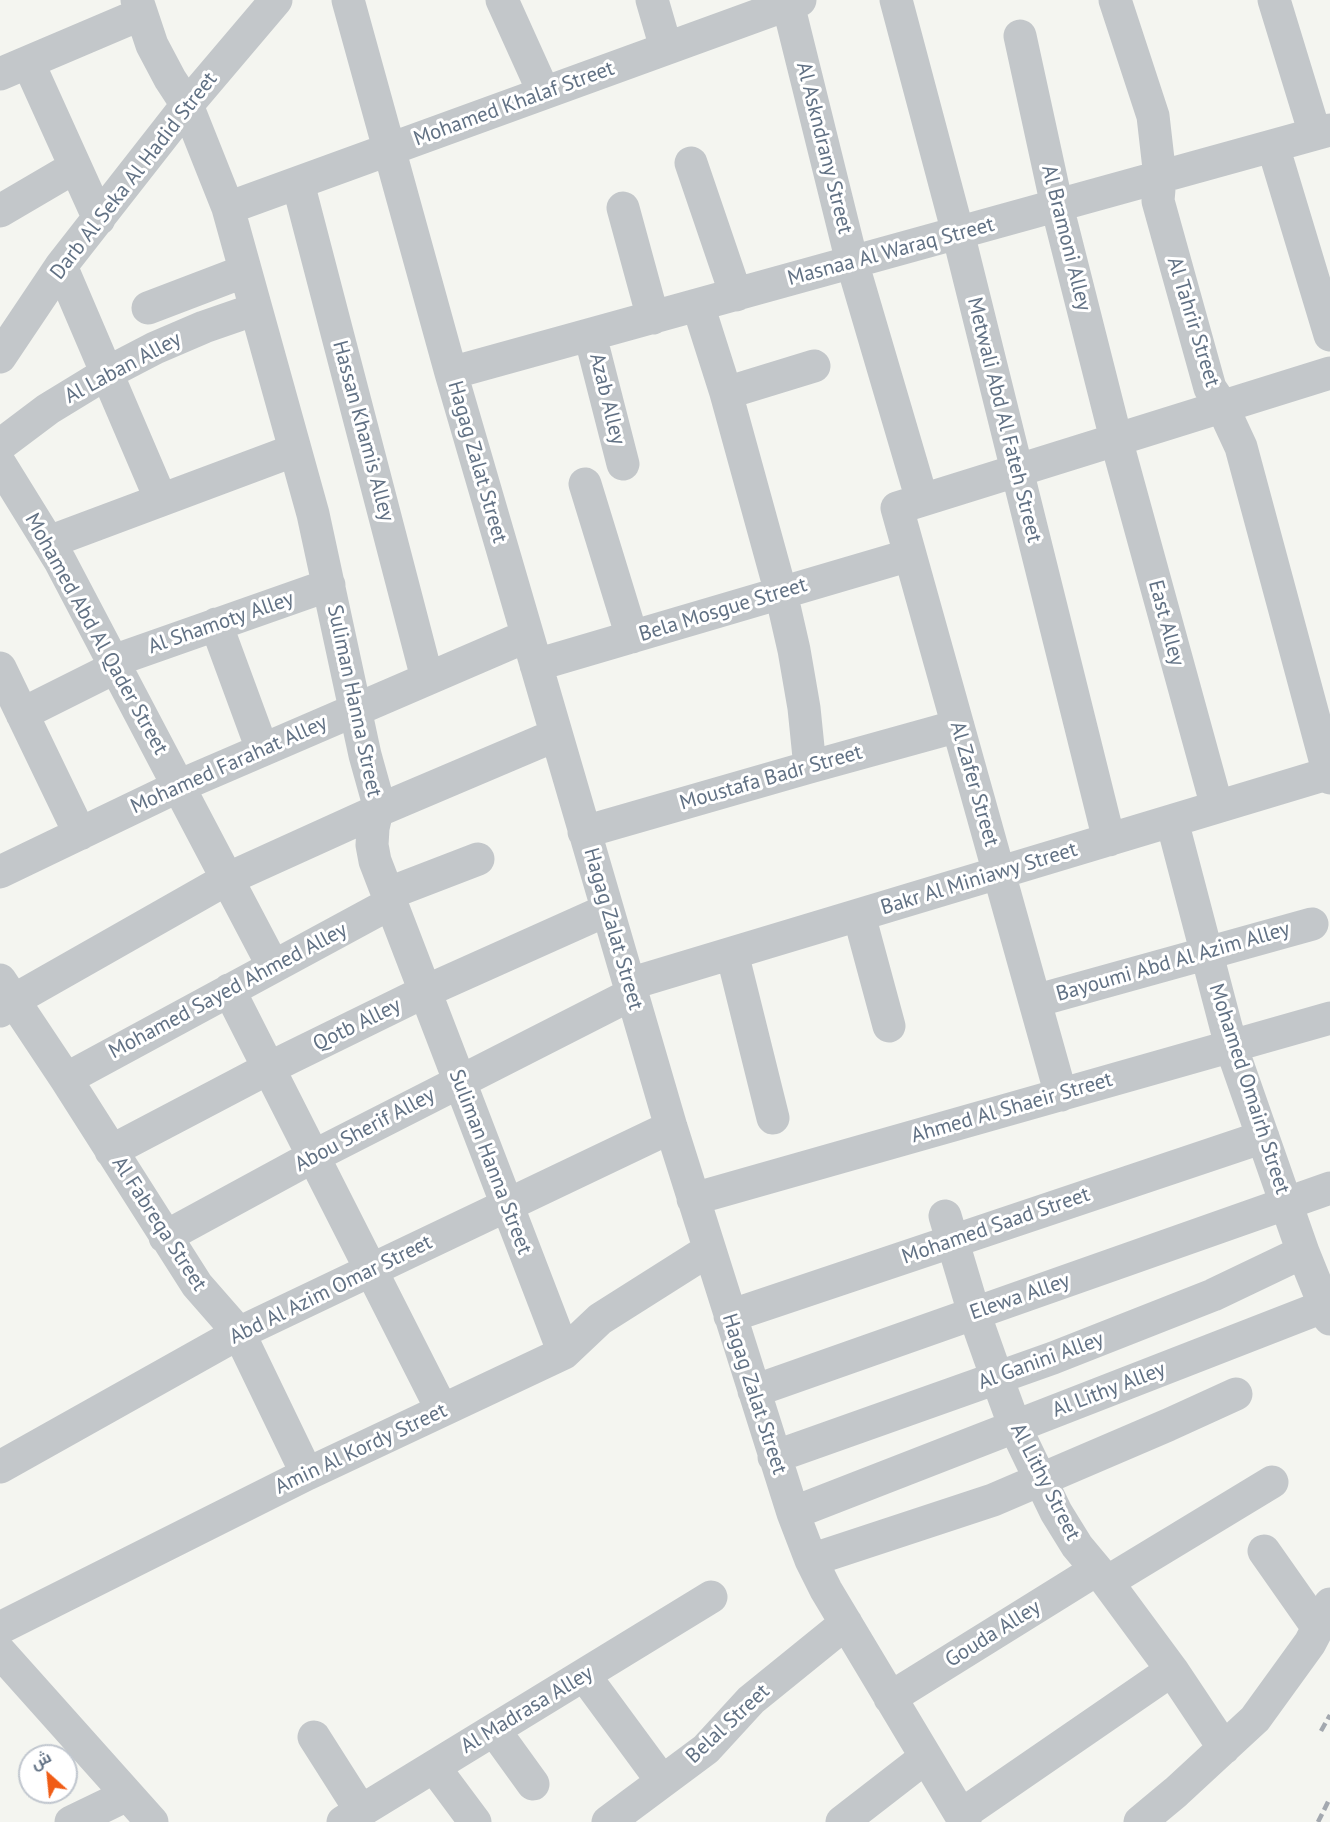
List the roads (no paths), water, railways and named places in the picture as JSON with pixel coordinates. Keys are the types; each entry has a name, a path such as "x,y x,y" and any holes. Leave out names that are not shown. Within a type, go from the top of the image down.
{"street":[{"name":"Darb Al Seka Al Hadid Street","path":"0,357 61,266 187,105 276,0"},
{"name":"Hagag Zalat Street","path":"348,0 451,373 584,832 671,1127 774,1457 811,1560 963,1819"},
{"path":"502,0 544,93"},
{"path":"652,0 666,48"},
{"name":"Metwali Abd Al Fateh Street","path":"896,0 958,233 1108,840"},
{"name":"Al Tahrir Street","path":"1115,0 1153,116 1160,177 1158,201 1161,212 1210,388 1222,406 1241,447 1330,775"},
{"path":"1274,0 1323,132"},
{"name":"Mohamed Khalaf Street","path":"228,208 788,3"},
{"name":"Al Askndrany Street","path":"788,3 910,504"},
{"name":"Suliman Hanna Street","path":"139,7 152,45 187,105 228,208 313,514 365,755 377,798 377,811 372,828 375,861 564,1353"},
{"path":"99,219 75,167 14,68 139,7"},
{"name":"Al Bramoni Alley","path":"1020,36 1057,206 1116,439"},
{"name":"Masnaa Al Waraq Street","path":"451,373 1323,132"},
{"path":"1273,146 1330,335"},
{"path":"691,163 736,295"},
{"path":"0,211 75,167"},
{"name":"Hassan Khamis Alley","path":"298,183 427,678"},
{"path":"623,208 653,318"},
{"path":"61,266 161,500"},
{"path":"148,308 245,272"},
{"path":"698,305 726,393 781,593 804,708 810,767"},
{"name":"Al Laban Alley","path":"0,444 48,409 107,373 155,348 204,327 256,309"},
{"name":"Azab Alley","path":"590,335 623,464"},
{"path":"726,393 814,366"},
{"path":"910,504 1330,373"},
{"name":"East Alley","path":"1116,439 1217,807"},
{"path":"49,542 295,450"},
{"name":"Mohamed Abd Al Qader Street","path":"0,464 49,542 273,966"},
{"path":"585,484 632,637"},
{"name":"Al Zafer Street","path":"910,504 910,555 1061,1095"},
{"name":"Bela Mosgue Street","path":"531,650 632,637 910,555"},
{"name":"Al Shamoty Alley","path":"22,714 114,664 216,624 329,585"},
{"path":"216,624 262,749"},
{"name":"Mohamed Farahat Alley","path":"0,872 179,786 427,678 531,650"},
{"path":"1,671 80,834"},
{"name":"Moustafa Badr Street","path":"584,832 958,726"},
{"path":"5,997 227,879 377,811 556,735"},
{"name":"Bakr Al Miniawy Street","path":"630,989 732,953 1172,820 1330,775"},
{"name":"Mohamed Omairh Street","path":"1172,820 1231,1046 1303,1252 1327,1312"},
{"name":"Mohamed Sayed Ahmed Alley","path":"66,1079 273,966 389,899 478,859"},
{"name":"Qotb Alley","path":"111,1151 269,1068 424,992 607,910"},
{"path":"859,915 889,1026"},
{"name":"Bayoumi Abd Al Azim Alley","path":"1035,1000 1312,924"},
{"path":"732,953 773,1118"},
{"name":"Abou Sherif Alley","path":"165,1237 630,989"},
{"path":"229,990 442,1410"},
{"name":"Al Fabreqa Street","path":"5,997 66,1079 197,1285 239,1333 306,1474"},
{"name":"Ahmed Al Shaeir Street","path":"693,1199 1330,1018"},
{"name":"Abd Al Azim Omar Street","path":"0,1467 239,1333 671,1127"},
{"name":"Mohamed Saad Street","path":"730,1316 949,1228 1263,1137"},
{"name":"Elewa Alley","path":"754,1391 1330,1188"},
{"name":"Al Lithy Street","path":"949,1228 974,1313 1015,1426 1056,1512 1077,1546 1172,1670 1224,1748"},
{"name":"Amin Al Kordy Street","path":"0,1628 306,1474 564,1353 600,1319 709,1250"},
{"name":"Al Ganini Alley","path":"774,1457 1053,1358 1213,1295 1303,1252"},
{"name":"Al Lithy Alley","path":"793,1513 1015,1426 1327,1312"},
{"path":"811,1560 993,1500 1236,1394"},
{"name":"Gouda Alley","path":"890,1698 1101,1576 1272,1482"},
{"path":"1140,1822 1256,1719 1298,1661 1324,1616 1264,1551"},
{"name":"Al Madrasa Alley","path":"352,1817 711,1597"},
{"name":"Belal Street","path":"608,1822 706,1749 751,1700 846,1623"},
{"path":"6,1669 152,1822"},
{"path":"963,1819 1172,1670"},
{"path":"584,1675 662,1781"},
{"path":"494,1730 533,1784"},
{"path":"314,1737 352,1817"},
{"path":"842,1822 926,1757"},
{"path":"434,1767 475,1822"},
{"path":"71,1822 127,1795"}],"railway":[{"path":"1321,1731 1330,1715"},
{"path":"1318,1822 1330,1798"}]}
